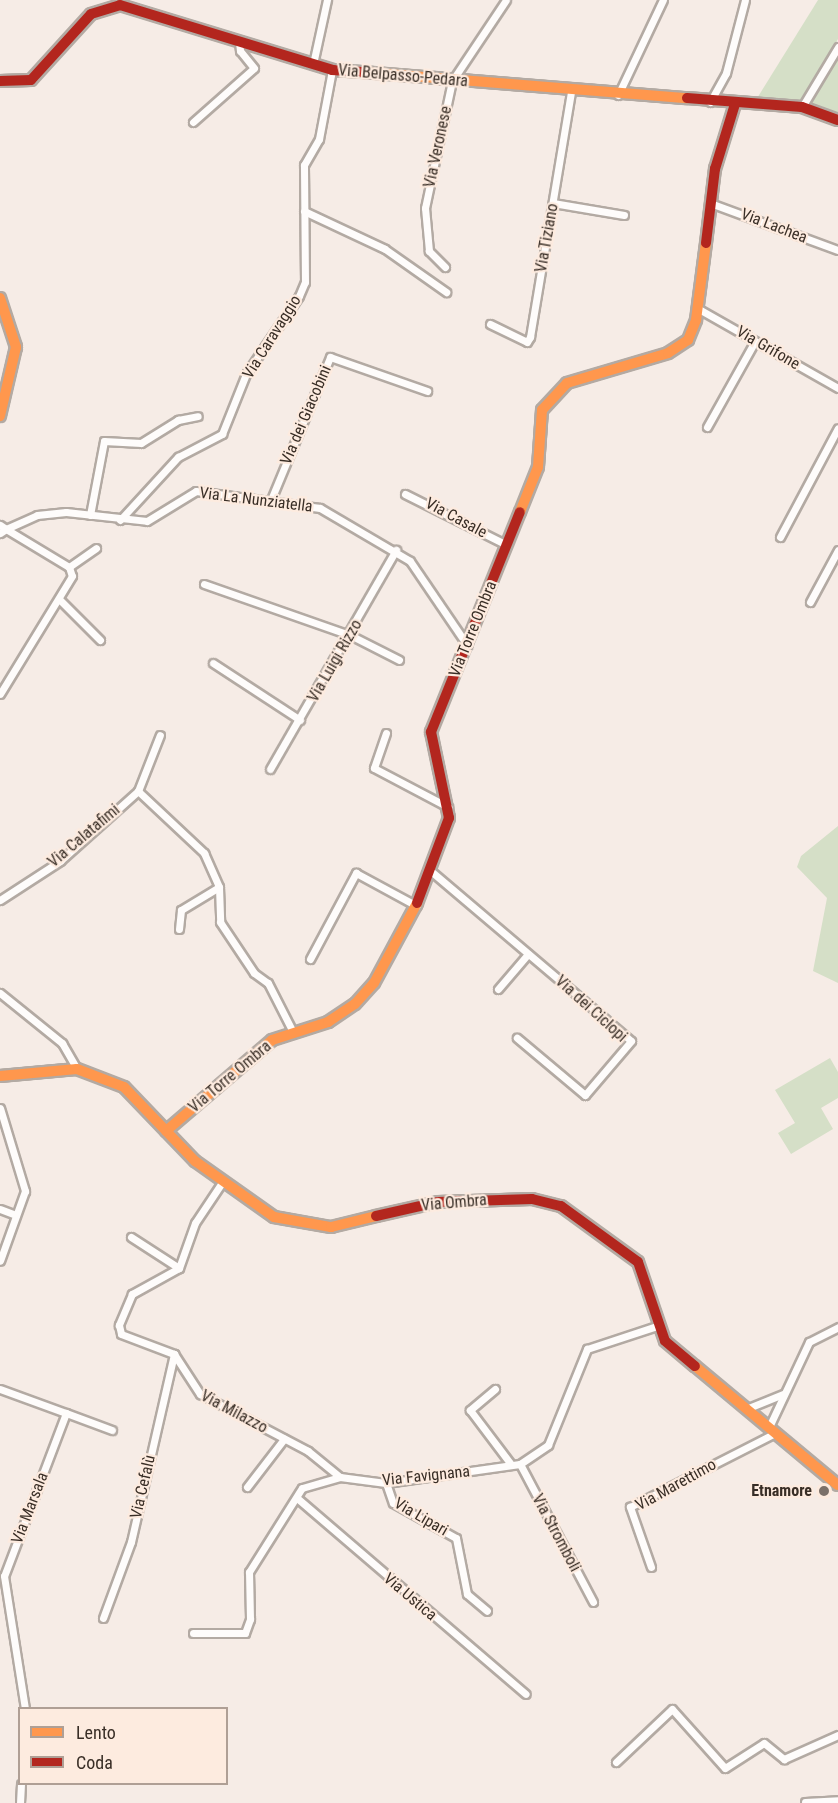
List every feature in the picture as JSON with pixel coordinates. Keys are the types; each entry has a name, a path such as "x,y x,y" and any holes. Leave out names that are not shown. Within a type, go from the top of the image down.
{"street":[{"path":"313,64 327,0"},
{"name":"Via Veronese","path":"445,267 429,250 425,208 452,81 506,0"},
{"path":"618,95 663,0"},
{"path":"710,102 726,74 745,0"},
{"name":"Via Belpasso-Pedara","path":"2,82 23,84 38,76 101,8 120,5 332,70 618,95 802,107 838,120"},
{"path":"193,122 254,68 239,41"},
{"path":"802,107 838,47"},
{"name":"Via Caravaggio","path":"120,520 178,457 211,443 226,429 246,374 305,282 304,165 319,139 332,70"},
{"name":"Via Tiziano","path":"490,324 527,342 530,337 571,91"},
{"name":"Via Torre Ombra","path":"166,1131 259,1049 293,1032 328,1022 361,999 417,906 445,840 448,807 431,732 538,467 540,420 551,394 576,379 675,349 693,333 710,202 735,104"},
{"name":"Via Lachea","path":"710,202 838,250"},
{"path":"553,203 624,215"},
{"path":"304,212 385,249 446,292"},
{"path":"0,298 16,347 0,416"},
{"name":"Via Grifone","path":"697,308 838,388"},
{"path":"707,427 754,341"},
{"name":"Via dei Giacobini","path":"270,502 330,357 427,390"},
{"path":"90,515 104,441 141,443 178,420 198,416"},
{"path":"780,537 838,428"},
{"name":"Via La Nunziatella","path":"2,532 44,513 90,515 120,520 151,519 190,491 334,513 396,550 410,561 467,645"},
{"name":"Via Casale","path":"405,494 505,544"},
{"path":"0,694 72,576 69,567 2,532"},
{"path":"69,567 96,549"},
{"name":"Via Luigi Rizzo","path":"270,769 350,635 396,550"},
{"path":"810,602 838,550"},
{"path":"204,584 350,635 399,660"},
{"path":"59,599 100,640"},
{"path":"213,663 300,720"},
{"path":"386,733 374,768 448,807"},
{"path":"160,735 138,791 204,853 219,886 220,922 254,973 268,983 293,1032"},
{"name":"Via Calatafimi","path":"0,900 60,861 138,791"},
{"name":"Via dei Ciclopi","path":"432,872 631,1041 585,1095 517,1038"},
{"path":"310,959 356,873 417,906"},
{"path":"179,929 182,910 219,886"},
{"path":"498,989 528,954"},
{"path":"0,993 62,1042 77,1069"},
{"name":"Via Ombra","path":"0,1076 77,1069 130,1090 166,1131 223,1181 274,1217 307,1228 346,1225 438,1202 532,1199 561,1206 638,1262 657,1326 671,1346 838,1485"},
{"path":"0,1108 25,1184 0,1261"},
{"path":"174,1354 129,1341 119,1325 135,1291 179,1268 195,1223 223,1181"},
{"path":"0,1209 16,1215"},
{"path":"131,1237 179,1268"},
{"path":"520,1464 548,1445 587,1350 657,1326"},
{"path":"772,1430 785,1393 809,1342 838,1327"},
{"name":"Via Milazzo","path":"174,1354 194,1390 284,1439 340,1477"},
{"name":"Via Cefalù","path":"103,1618 131,1542 174,1354"},
{"path":"0,1389 112,1430"},
{"path":"495,1389 470,1410 510,1463"},
{"path":"746,1409 785,1393"},
{"name":"Via Marsala","path":"25,1707 4,1576 66,1413"},
{"name":"Via Marettimo","path":"651,1567 630,1507 772,1430"},
{"path":"247,1487 284,1439"},
{"name":"Via Favignana","path":"193,1633 245,1633 250,1619 249,1572 302,1488 340,1477 386,1483 510,1463 520,1464"},
{"name":"Via Stromboli","path":"520,1464 593,1602"},
{"name":"Via Lipari","path":"386,1483 393,1503 456,1538 467,1594 487,1611"},
{"name":"Via Ustica","path":"297,1498 526,1694"},
{"path":"616,1762 672,1709 725,1768 764,1743 784,1760 838,1735"},
{"path":"20,1803 21,1785"},
{"path":"805,1802 838,1800"}],"green space":[{"path":"818,0 838,0 838,39 801,100 756,100"},
{"path":"838,54 838,117 810,106"},
{"path":"838,826 838,983 813,971 827,898 797,867 801,856"},
{"path":"830,1058 838,1072 838,1098 821,1108 833,1129 791,1154 778,1133 795,1123 775,1090"}],"traffic: slow":[{"path":"362,72 687,98"},
{"path":"520,512 538,467 542,410 567,383 668,353 688,340 696,320 706,243"},
{"path":"0,298 16,347 0,416"},
{"path":"166,1131 272,1040 328,1022 355,1004 374,983 417,903"},
{"path":"0,1076 77,1069 124,1087 195,1161 274,1217 331,1227 376,1216"},
{"path":"695,1366 838,1485"}],"traffic: jam":[{"path":"0,81 31,80 91,14 120,5 332,70 362,72"},
{"path":"687,98 802,107 838,120"},
{"path":"706,243 715,169 735,104"},
{"path":"417,903 449,818 431,732 520,512"},
{"path":"376,1216 438,1202 532,1199 561,1206 638,1262 665,1341 695,1366"}],"place":[{"name":"Etnamore","path":"824,1491"}]}
